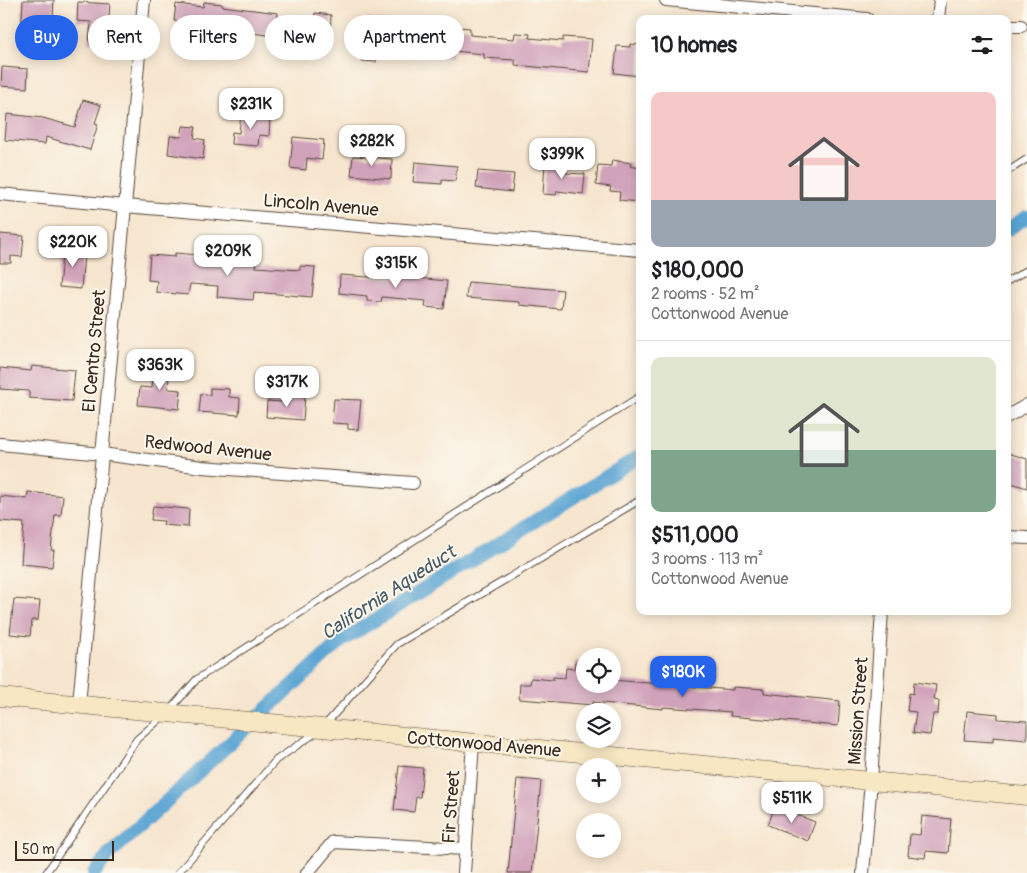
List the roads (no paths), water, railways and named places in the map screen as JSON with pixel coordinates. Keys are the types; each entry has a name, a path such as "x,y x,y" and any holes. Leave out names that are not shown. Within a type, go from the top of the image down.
{"street":[{"name":"El Centro Street","path":"79,704 144,0"},
{"path":"666,0 825,15"},
{"path":"938,15 940,0"},
{"path":"1011,26 1021,26"},
{"name":"Lincoln Avenue","path":"0,194 636,250"},
{"path":"1011,414 1027,405"},
{"name":"Redwood Avenue","path":"0,444 102,454 202,468 413,483"},
{"path":"1011,537 1027,538"},
{"name":"Mission Street","path":"863,873 872,781 882,615"},
{"name":"Cottonwood Avenue","path":"0,697 1027,796"},
{"name":"Fir Street","path":"464,873 473,743"},
{"path":"307,873 333,842 466,849"}],"lane":[{"path":"1011,169 1027,159"},
{"path":"1011,279 1027,270"},
{"path":"46,873 137,739 167,713 196,679 636,399"},
{"path":"178,873 276,760 322,728 397,644 636,502"}],"waterway":[{"name":"California Aqueduct","path":"1011,227 1027,217"},
{"name":"California Aqueduct","path":"94,873 108,855 341,641 636,458"}]}
